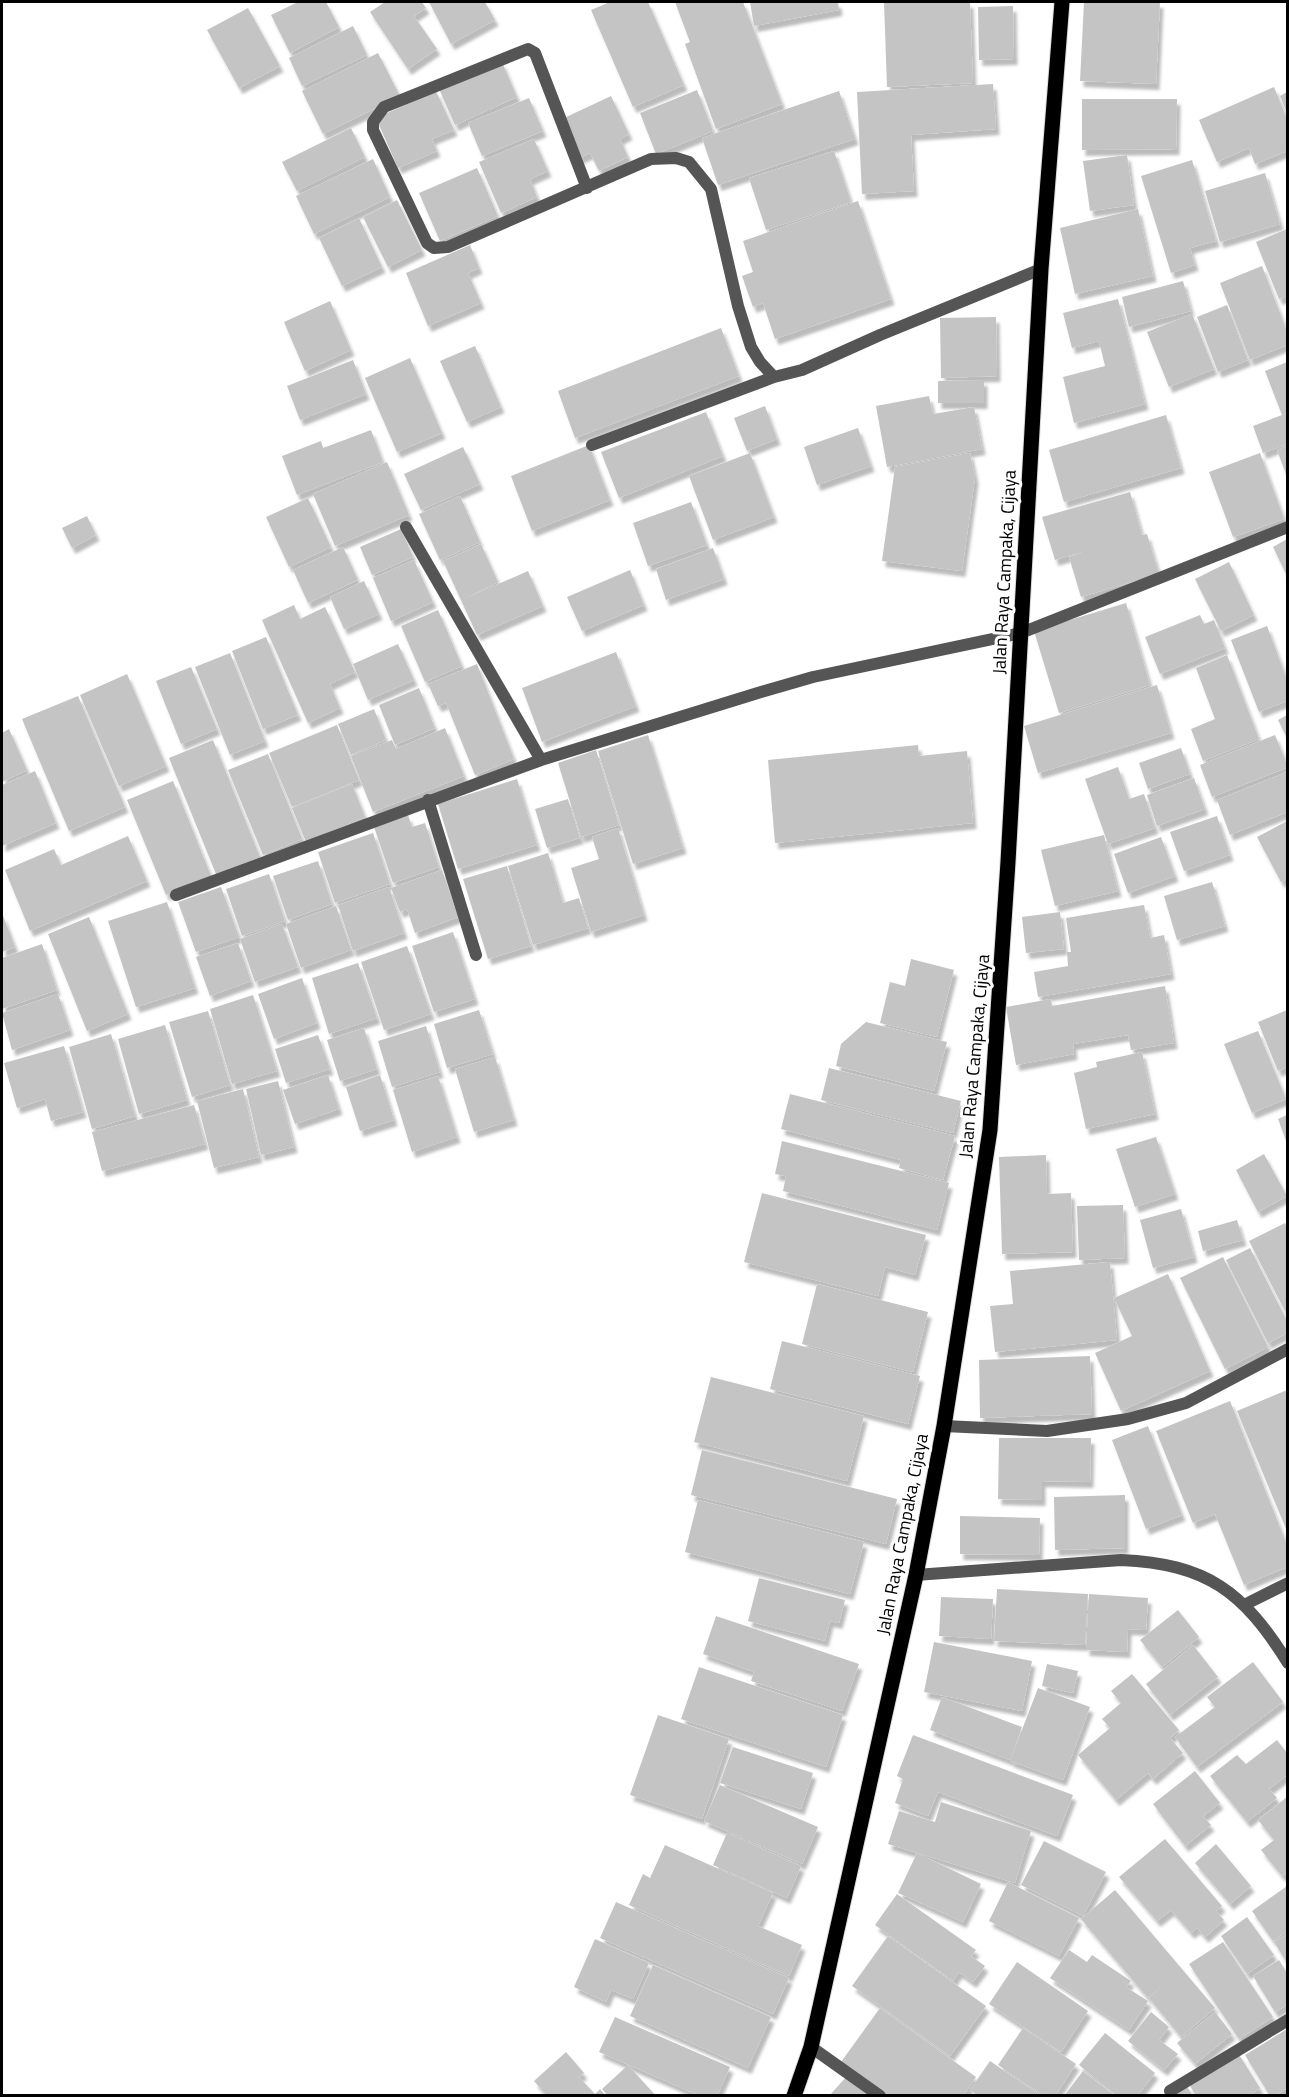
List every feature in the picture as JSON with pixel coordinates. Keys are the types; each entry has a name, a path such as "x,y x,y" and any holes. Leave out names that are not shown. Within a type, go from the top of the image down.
{"main road":[{"name":"Jalan Raya Campaka, Cijaya","path":"794,2096 811,2047 916,1575 944,1426 990,1130 1041,269 1062,2"}],"street":[{"path":"587,188 535,53 528,49 384,107 373,122 373,130 427,243 434,248 448,247 587,188 651,159 676,158 689,162 711,189 738,306 751,347 760,362 774,377"},
{"path":"592,445 774,377 801,370 1041,269"},
{"path":"406,527 541,760"},
{"path":"176,895 541,760 813,677 1021,633 1287,527"},
{"path":"428,800 476,955"},
{"path":"944,1426 1047,1431 1128,1419 1186,1403 1287,1349"},
{"path":"916,1575 1121,1560 1154,1562 1185,1570 1218,1585 1246,1604 1267,1629 1287,1663"},
{"path":"1246,1604 1287,1583"},
{"path":"1170,2091 1287,2020"},
{"path":"811,2047 880,2096"}],"building":[{"path":"298,2 326,2 339,27 290,53 271,15"},
{"path":"385,2 422,2 426,8 414,16 437,49 408,69 370,12"},
{"path":"429,2 485,2 495,20 451,44"},
{"path":"610,2 648,2 684,85 633,107 591,10"},
{"path":"675,2 743,2 782,104 716,129 685,44 690,42"},
{"path":"750,2 838,2 839,10 754,26"},
{"path":"884,2 970,2 973,83 887,87"},
{"path":"1084,2 1160,2 1156,84 1080,81"},
{"path":"1013,6 1014,59 979,60 978,7"},
{"path":"248,8 280,66 239,88 207,30"},
{"path":"353,26 367,55 302,86 289,58"},
{"path":"378,53 400,96 323,134 302,91"},
{"path":"502,62 517,97 455,125 439,89"},
{"path":"993,84 996,129 911,135 914,191 862,194 857,92"},
{"path":"1274,87 1287,119 1287,151 1255,164 1249,148 1217,162 1199,120"},
{"path":"697,90 713,131 656,154 640,113"},
{"path":"436,91 454,130 432,139 437,151 398,168 376,118"},
{"path":"839,91 855,139 718,185 702,138"},
{"path":"1287,92 1287,113 1280,96"},
{"path":"611,96 629,134 620,139 628,157 599,171 590,153 580,158 562,119"},
{"path":"529,98 543,131 482,156 468,123"},
{"path":"1082,99 1177,99 1176,149 1082,150"},
{"path":"351,128 365,157 297,191 282,162"},
{"path":"534,139 548,171 530,179 537,197 501,213 479,162"},
{"path":"834,151 851,202 766,230 749,178"},
{"path":"1127,155 1134,205 1090,211 1083,161"},
{"path":"373,159 390,197 314,234 296,196"},
{"path":"1192,160 1216,241 1190,248 1195,265 1171,273 1141,176"},
{"path":"477,168 498,216 440,241 419,193"},
{"path":"1265,173 1280,224 1220,242 1205,191"},
{"path":"397,200 422,250 388,267 363,217"},
{"path":"858,201 891,299 775,339 763,303 753,307 742,276 753,272 743,241"},
{"path":"1138,209 1153,276 1075,294 1060,228"},
{"path":"359,218 382,267 342,286 319,238"},
{"path":"1287,229 1287,296 1279,299 1256,242"},
{"path":"470,245 479,268 468,273 481,303 428,326 406,273"},
{"path":"1262,266 1287,332 1287,345 1250,360 1220,283"},
{"path":"1183,281 1191,311 1129,327 1122,297"},
{"path":"1118,299 1145,404 1074,423 1063,377 1105,366 1099,341 1072,348 1063,313"},
{"path":"330,301 351,350 305,371 284,322"},
{"path":"1227,305 1248,360 1218,372 1197,317"},
{"path":"1192,314 1214,369 1169,387 1147,332"},
{"path":"996,317 997,376 941,378 940,318"},
{"path":"721,328 739,376 575,438 558,391"},
{"path":"475,346 501,407 467,422 440,361"},
{"path":"410,358 442,433 397,452 365,378"},
{"path":"353,360 366,394 300,420 287,386"},
{"path":"1287,362 1287,444 1263,453 1253,426 1282,415 1265,371"},
{"path":"984,380 984,403 938,403 938,381"},
{"path":"929,396 933,414 974,407 982,449 887,467 876,406"},
{"path":"765,406 777,439 747,451 734,418"},
{"path":"706,412 723,456 619,498 601,452"},
{"path":"1166,415 1181,468 1064,502 1049,450"},
{"path":"858,428 871,466 817,485 804,447"},
{"path":"371,430 383,462 297,495 282,456 321,441 323,448"},
{"path":"589,445 610,500 532,531 511,476"},
{"path":"1287,446 1287,477 1277,450"},
{"path":"463,447 480,484 421,510 404,474"},
{"path":"750,453 774,517 713,540 689,476"},
{"path":"970,453 975,478 962,571 882,561 895,467"},
{"path":"1260,453 1284,519 1233,537 1209,472"},
{"path":"387,462 409,515 335,546 313,494"},
{"path":"1130,492 1142,535 1147,534 1159,574 1081,597 1069,557 1085,551 1055,560 1042,517"},
{"path":"460,496 480,542 440,560 419,514"},
{"path":"308,498 331,547 289,567 266,517"},
{"path":"691,502 707,545 648,566 633,523"},
{"path":"87,516 96,535 72,548 62,528"},
{"path":"401,529 413,557 372,575 360,547"},
{"path":"1287,539 1287,576 1273,547"},
{"path":"481,544 498,582 464,599 528,571 543,606 477,635 443,561"},
{"path":"343,547 358,580 308,603 293,570"},
{"path":"713,548 724,579 666,600 656,569"},
{"path":"414,560 433,602 391,621 373,578"},
{"path":"1229,562 1254,615 1221,631 1195,579"},
{"path":"630,570 644,605 582,631 567,597"},
{"path":"364,581 379,614 344,629 330,597"},
{"path":"1126,603 1150,685 1059,713 1034,631"},
{"path":"294,605 300,619 325,607 355,672 330,684 340,708 308,723 262,620"},
{"path":"438,610 462,666 425,682 401,626"},
{"path":"1200,615 1204,624 1214,620 1225,648 1160,674 1145,637"},
{"path":"1267,626 1287,680 1287,701 1259,712 1231,640"},
{"path":"266,637 298,715 263,729 232,651"},
{"path":"398,644 414,680 368,700 353,664"},
{"path":"616,652 636,706 542,742 522,688"},
{"path":"230,653 265,741 230,755 195,667"},
{"path":"1227,655 1259,739 1203,761 1191,729 1215,719 1196,668"},
{"path":"477,664 514,759 475,775 446,703 438,706 428,684"},
{"path":"191,667 217,729 181,744 156,681"},
{"path":"127,674 166,766 119,786 80,695"},
{"path":"1157,685 1171,733 1038,773 1024,726"},
{"path":"419,688 435,728 395,745 379,705"},
{"path":"78,696 125,807 69,831 22,719"},
{"path":"374,709 386,740 351,755 338,724"},
{"path":"1287,715 1287,738 1278,720"},
{"path":"337,725 359,780 292,807 269,753"},
{"path":"445,728 464,776 373,812 351,756 392,740 396,749"},
{"path":"9,729 27,770 2,782 2,733"},
{"path":"648,735 683,848 633,864 598,751"},
{"path":"1275,735 1288,767 1212,797 1200,765"},
{"path":"213,740 260,857 216,874 169,758"},
{"path":"918,745 919,756 967,751 973,823 775,843 768,760"},
{"path":"1181,748 1190,774 1148,789 1139,763"},
{"path":"596,750 619,825 581,837 558,763"},
{"path":"268,754 302,839 263,855 228,770"},
{"path":"1118,767 1129,799 1144,794 1155,828 1108,844 1085,779"},
{"path":"35,771 56,823 2,846 2,785"},
{"path":"1287,772 1287,812 1230,835 1217,800"},
{"path":"1194,778 1205,809 1157,826 1147,795"},
{"path":"517,779 537,845 458,869 438,804"},
{"path":"173,781 211,876 166,895 127,800"},
{"path":"352,784 365,817 306,842 292,808"},
{"path":"568,799 580,838 547,848 535,809"},
{"path":"408,815 412,827 425,823 439,867 393,883 374,827"},
{"path":"1217,816 1230,855 1184,871 1170,832"},
{"path":"1287,821 1287,879 1281,882 1257,837"},
{"path":"618,828 644,915 591,932 571,868 599,859 592,837"},
{"path":"373,833 390,884 335,903 318,852"},
{"path":"1104,835 1118,891 1055,906 1041,850"},
{"path":"128,836 147,881 30,931 5,870 54,849 61,865"},
{"path":"1161,837 1175,876 1128,893 1114,854"},
{"path":"548,853 563,903 579,898 588,928 533,945 508,866"},
{"path":"318,861 332,904 288,920 273,876"},
{"path":"507,866 531,946 488,959 463,879"},
{"path":"442,870 458,917 415,933 407,909 400,912 391,888"},
{"path":"269,874 285,921 242,936 226,889"},
{"path":"1212,882 1225,926 1177,940 1164,896"},
{"path":"221,887 239,937 196,952 178,902"},
{"path":"389,887 404,933 353,951 338,905"},
{"path":"167,902 195,988 136,1007 108,921"},
{"path":"1144,905 1150,938 1164,935 1171,974 1038,997 1034,972 1068,966 1067,952 1071,952 1066,918"},
{"path":"336,906 351,950 301,968 286,924"},
{"path":"1060,912 1064,949 1026,953 1022,917"},
{"path":"2,913 15,947 2,952"},
{"path":"89,917 128,1014 87,1031 48,934"},
{"path":"282,924 298,967 255,982 240,939"},
{"path":"453,932 475,999 434,1012 412,946"},
{"path":"238,943 251,981 210,996 196,957"},
{"path":"42,944 57,990 2,1009 2,958"},
{"path":"407,946 431,1014 384,1030 361,962"},
{"path":"911,959 954,970 937,1037 880,1023 890,982 905,986"},
{"path":"358,963 377,1018 329,1034 312,978"},
{"path":"302,978 317,1023 274,1039 258,994"},
{"path":"1165,986 1174,1043 1131,1050 1128,1035 1073,1044 1074,1054 1016,1065 1006,1007 1051,999 1052,1006"},
{"path":"58,994 70,1030 12,1050 2,1013"},
{"path":"253,995 277,1071 232,1084 210,1009"},
{"path":"479,1010 493,1054 447,1068 434,1024"},
{"path":"1287,1010 1287,1067 1278,1071 1258,1022"},
{"path":"208,1011 230,1085 192,1097 169,1022"},
{"path":"866,1022 947,1042 934,1091 836,1066 841,1044"},
{"path":"165,1025 187,1100 139,1114 118,1039"},
{"path":"426,1026 440,1072 392,1087 378,1041"},
{"path":"364,1028 377,1069 340,1081 327,1040"},
{"path":"1258,1031 1286,1099 1252,1113 1224,1044"},
{"path":"111,1034 135,1116 92,1129 69,1047"},
{"path":"318,1035 330,1069 286,1083 275,1049"},
{"path":"64,1046 83,1112 51,1121 45,1099 17,1108 4,1063"},
{"path":"1142,1052 1155,1114 1086,1129 1074,1073 1097,1067 1096,1062"},
{"path":"495,1057 514,1120 474,1132 455,1069"},
{"path":"829,1068 961,1101 953,1133 821,1100"},
{"path":"328,1075 339,1109 295,1124 283,1090"},
{"path":"380,1075 394,1120 360,1131 346,1087"},
{"path":"438,1076 457,1137 412,1152 393,1090"},
{"path":"278,1081 294,1147 261,1155 246,1089"},
{"path":"243,1089 259,1157 214,1168 197,1101"},
{"path":"790,1094 955,1136 943,1180 899,1168 901,1160 781,1129"},
{"path":"194,1105 205,1144 102,1171 92,1132"},
{"path":"1287,1115 1287,1143 1278,1119"},
{"path":"1156,1137 1175,1194 1135,1207 1116,1149"},
{"path":"782,1141 949,1183 937,1230 783,1191 786,1176 775,1174"},
{"path":"1264,1154 1287,1196 1258,1212 1236,1170"},
{"path":"1046,1155 1047,1194 1071,1193 1073,1252 1002,1254 999,1157"},
{"path":"762,1193 926,1235 915,1275 885,1267 878,1296 744,1262"},
{"path":"1123,1205 1125,1258 1079,1260 1077,1206"},
{"path":"1181,1209 1194,1257 1153,1268 1140,1220"},
{"path":"1237,1220 1243,1240 1203,1251 1198,1231"},
{"path":"1285,1223 1287,1228 1287,1310 1285,1311 1249,1241"},
{"path":"1250,1248 1287,1321 1287,1333 1268,1343 1226,1260"},
{"path":"1223,1257 1268,1347 1225,1369 1180,1278"},
{"path":"1110,1262 1117,1340 995,1352 990,1306 1013,1304 1010,1271"},
{"path":"1168,1274 1210,1371 1121,1411 1095,1353 1132,1336 1114,1298"},
{"path":"817,1284 928,1312 913,1372 802,1344"},
{"path":"782,1341 920,1376 908,1424 770,1389"},
{"path":"1090,1356 1092,1414 980,1418 979,1360"},
{"path":"711,1377 864,1416 847,1481 694,1442"},
{"path":"1287,1390 1287,1531 1237,1411"},
{"path":"1230,1401 1287,1545 1287,1567 1244,1585 1215,1514 1193,1523 1156,1431"},
{"path":"1148,1426 1182,1515 1146,1529 1112,1440"},
{"path":"999,1438 1091,1438 1090,1482 1042,1481 1042,1500 998,1499"},
{"path":"702,1450 897,1499 886,1544 691,1495"},
{"path":"1125,1495 1125,1548 1055,1550 1054,1497"},
{"path":"698,1500 864,1542 850,1594 685,1552"},
{"path":"960,1516 1040,1518 1039,1555 960,1554"},
{"path":"759,1578 845,1600 839,1623 830,1621 825,1641 748,1621"},
{"path":"997,1589 1088,1594 1085,1645 994,1641"},
{"path":"1089,1594 1148,1598 1146,1630 1128,1629 1127,1652 1086,1650"},
{"path":"941,1597 993,1599 991,1639 939,1636"},
{"path":"1178,1610 1199,1637 1162,1667 1140,1640"},
{"path":"716,1616 859,1664 842,1711 751,1681 754,1672 703,1654"},
{"path":"934,1642 1032,1661 1022,1711 924,1692"},
{"path":"1193,1645 1218,1677 1170,1715 1146,1684"},
{"path":"1253,1662 1283,1702 1197,1767 1175,1737 1215,1707 1207,1697"},
{"path":"1047,1664 1078,1671 1073,1693 1042,1686"},
{"path":"699,1667 843,1715 826,1767 681,1719"},
{"path":"1132,1674 1179,1730 1170,1738 1183,1753 1153,1779 1148,1773 1116,1800 1078,1755 1110,1728 1102,1719 1121,1703 1111,1691"},
{"path":"1038,1688 1090,1707 1063,1780 1010,1761"},
{"path":"942,1697 1022,1727 1010,1760 930,1730"},
{"path":"658,1715 729,1739 702,1819 630,1795"},
{"path":"913,1735 1073,1795 1057,1836 938,1792 928,1816 895,1803 903,1779 897,1776"},
{"path":"1277,1740 1287,1753 1287,1775 1269,1789 1277,1798 1247,1822 1210,1776 1237,1755 1246,1764"},
{"path":"733,1747 813,1773 801,1809 720,1783"},
{"path":"1195,1771 1220,1803 1203,1816 1211,1825 1185,1846 1153,1804"},
{"path":"720,1785 818,1827 802,1864 704,1821"},
{"path":"1287,1797 1287,1872 1282,1876 1261,1850 1274,1840 1258,1820"},
{"path":"941,1802 1031,1831 1015,1883 888,1844 899,1811 935,1822"},
{"path":"727,1833 801,1866 787,1898 713,1865"},
{"path":"1165,1839 1222,1906 1216,1911 1224,1920 1205,1937 1197,1928 1191,1933 1171,1910 1157,1921 1119,1877"},
{"path":"1044,1841 1106,1872 1083,1916 1021,1885"},
{"path":"1216,1844 1251,1886 1230,1904 1195,1863"},
{"path":"665,1845 773,1893 758,1926 802,1945 789,1976 629,1905 643,1874 650,1878"},
{"path":"917,1853 981,1884 963,1922 898,1893"},
{"path":"1008,1882 1079,1918 1059,1956 989,1921"},
{"path":"1287,1886 1287,1931 1273,1941 1252,1911"},
{"path":"1115,1890 1215,2008 1181,2037 1149,1998 1167,1982 1148,1998 1081,1919"},
{"path":"897,1894 976,1950 971,1956 985,1966 973,1982 959,1972 953,1981 875,1925"},
{"path":"616,1902 789,1978 773,2014 600,1938"},
{"path":"1247,1917 1274,1955 1247,1974 1221,1936"},
{"path":"1287,1934 1287,1963 1274,1942"},
{"path":"888,1936 986,2006 950,2056 852,1986"},
{"path":"595,1939 649,1963 633,1999 611,1990 606,2002 574,1987"},
{"path":"1223,1942 1273,2017 1239,2039 1189,1964"},
{"path":"1069,1950 1087,1962 1092,1955 1131,1981 1126,1987 1148,2001 1129,2030 1050,1978"},
{"path":"1279,1960 1287,1973 1287,2005 1275,2012 1253,1976"},
{"path":"1017,1962 1088,2011 1061,2052 989,2004"},
{"path":"653,1965 771,2017 748,2068 630,2016"},
{"path":"880,2008 976,2077 963,2096 888,2096 841,2062"},
{"path":"1151,2012 1169,2027 1159,2040 1178,2054 1164,2070 1128,2041"},
{"path":"1215,2012 1232,2034 1195,2064 1177,2043"},
{"path":"615,2017 730,2067 717,2096 700,2096 599,2052"},
{"path":"1023,2028 1076,2064 1055,2096 1044,2096 998,2065"},
{"path":"1287,2029 1287,2088 1275,2096 1270,2096 1245,2055"},
{"path":"1105,2033 1155,2073 1137,2096 1117,2096 1079,2065"},
{"path":"566,2052 584,2073 579,2077 595,2094 600,2089 606,2096 547,2096 534,2081"},
{"path":"1238,2053 1260,2088 1249,2096 1196,2096 1189,2084"},
{"path":"990,2061 1041,2096 978,2096 970,2090"},
{"path":"628,2065 656,2096 608,2096 602,2089"},
{"path":"1083,2071 1115,2096 1064,2096"},
{"path":"847,2076 869,2096 829,2096"},
{"path":"1186,2085 1193,2096 1170,2096"}]}
